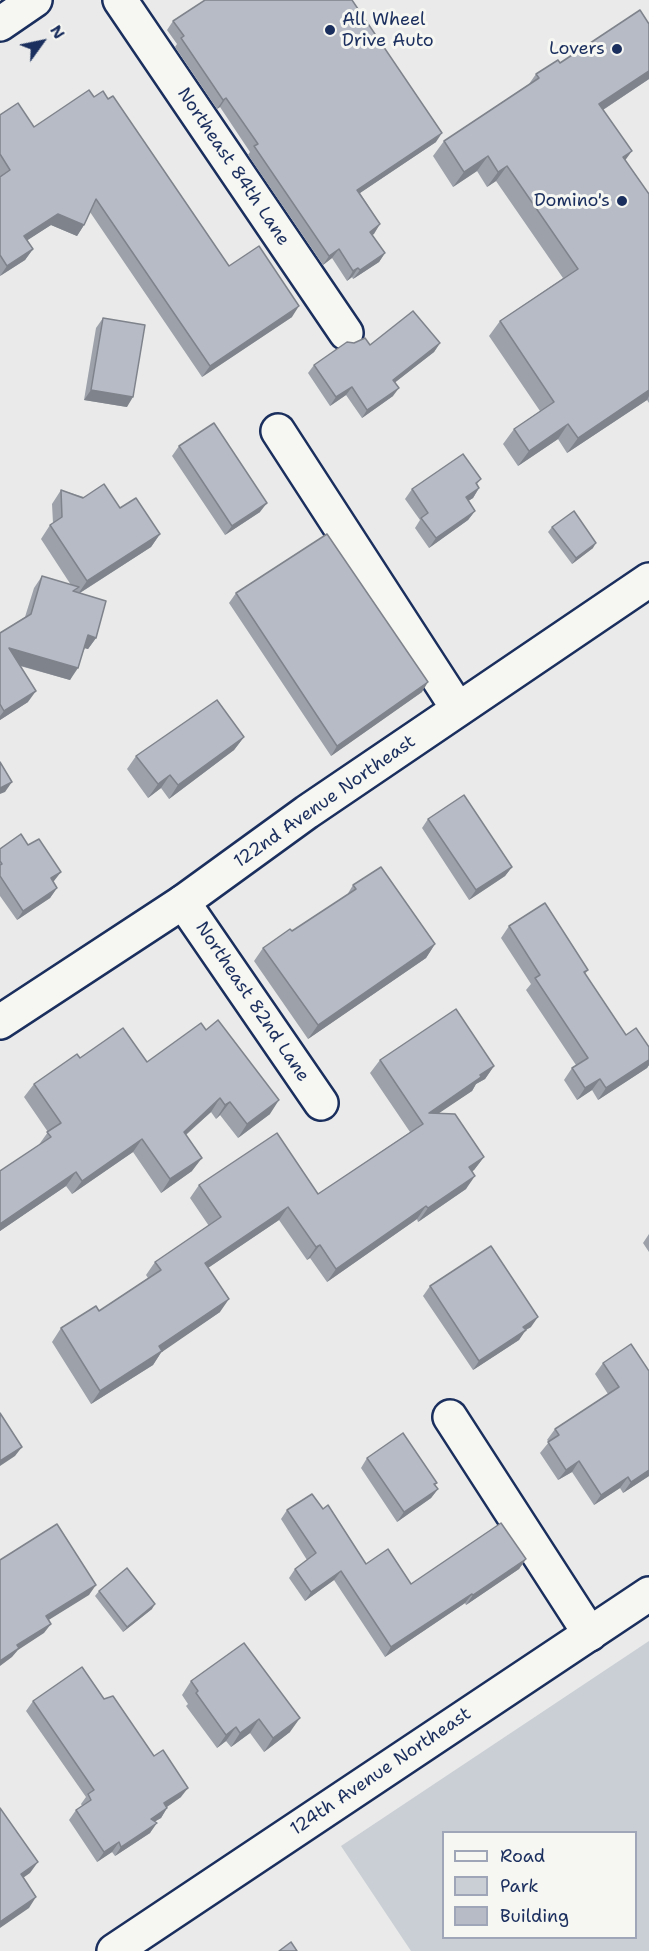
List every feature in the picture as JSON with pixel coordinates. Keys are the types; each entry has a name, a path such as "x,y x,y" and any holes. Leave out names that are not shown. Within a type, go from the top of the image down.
{"street":[{"path":"0,24 35,0"},
{"name":"Northeast 84th Lane","path":"120,0 346,333"},
{"path":"278,431 458,710"},
{"name":"122nd Avenue Northeast","path":"0,1022 183,902 307,812 649,580"},
{"name":"Northeast 82nd Lane","path":"183,902 321,1103"},
{"path":"450,1417 590,1634"},
{"name":"124th Avenue Northeast","path":"117,1950 649,1594"}],"green space":[{"path":"649,1641 649,1951 411,1951 341,1846"}],"building":[{"path":"205,0 352,0 442,133 357,190 380,224 370,232 385,253 360,270 358,268 353,271 339,249 329,256 254,146 258,144 226,98 223,100 181,38 184,36 173,21"},
{"path":"640,10 649,24 649,71 599,104 632,151 623,157 649,194 649,390 578,438 568,424 529,451 514,429 554,402 500,321 578,269 507,166 498,172 488,156 464,172 444,141 539,78 536,74 558,60 560,63"},
{"path":"89,90 94,97 103,91 108,99 113,96 229,266 259,246 299,306 210,366 96,199 84,225 58,214 24,236 33,249 7,266 0,255 0,177 10,170 0,154 0,115 18,103 34,127"},
{"path":"413,311 440,343 393,380 399,388 367,410 352,387 336,397 314,365 347,342 354,343 365,338 370,345"},
{"path":"103,318 145,325 133,397 91,390"},
{"path":"214,423 267,503 232,526 179,446"},
{"path":"463,454 481,479 476,483 479,488 466,497 475,511 436,538 421,518 428,513 412,489"},
{"path":"104,484 120,508 136,498 160,534 87,581 50,525 62,517 61,490 83,498"},
{"path":"574,511 596,543 576,558 552,527"},
{"path":"327,534 428,682 337,746 236,593"},
{"path":"42,576 79,587 73,591 106,601 96,638 88,635 78,668 9,648 36,691 4,711 0,704 0,633 31,614"},
{"path":"217,700 244,737 178,785 170,775 158,784 136,756"},
{"path":"0,762 12,782 0,788"},
{"path":"464,795 512,867 476,890 428,819"},
{"path":"21,834 28,845 39,839 61,872 51,878 57,888 23,911 0,876 0,865 2,864 0,849"},
{"path":"381,867 435,944 318,1025 263,948 356,889 353,885"},
{"path":"545,903 588,970 584,972 626,1035 636,1028 649,1047 649,1060 606,1088 600,1079 585,1088 572,1068 588,1058 535,978 540,975 509,926"},
{"path":"456,1009 494,1066 429,1113 455,1114 484,1157 469,1167 475,1176 428,1208 426,1206 336,1269 320,1245 316,1247 288,1207 205,1263 229,1299 159,1346 162,1351 100,1391 61,1328 96,1306 99,1311 161,1270 155,1262 221,1217 199,1185 277,1133 318,1194 423,1124 380,1060"},
{"path":"218,1020 279,1100 247,1124 230,1102 225,1105 220,1098 184,1132 202,1158 170,1179 142,1139 82,1181 76,1172 0,1224 0,1171 51,1137 47,1132 61,1123 34,1084 77,1054 80,1058 123,1028 147,1062 201,1023 206,1030"},
{"path":"491,1246 538,1317 523,1327 526,1330 479,1361 430,1286"},
{"path":"631,1344 649,1371 649,1470 631,1482 628,1477 601,1495 579,1461 566,1470 548,1442 559,1435 555,1429 619,1387 603,1363"},
{"path":"0,1413 22,1447 0,1461"},
{"path":"403,1433 437,1483 434,1484 438,1489 404,1512 367,1458"},
{"path":"312,1494 323,1509 328,1505 366,1564 388,1549 411,1584 501,1523 526,1559 391,1647 341,1571 311,1592 295,1569 316,1553 287,1510"},
{"path":"57,1524 96,1585 46,1616 51,1624 17,1645 19,1648 0,1661 0,1560"},
{"path":"127,1568 155,1604 127,1627 99,1591"},
{"path":"244,1643 300,1718 273,1738 259,1719 240,1733 236,1727 226,1735 196,1693 198,1691 191,1681"},
{"path":"82,1667 104,1699 113,1696 154,1756 163,1750 188,1788 164,1803 167,1808 151,1819 157,1823 121,1847 119,1842 104,1852 76,1810 91,1800 88,1794 94,1790 33,1701"},
{"path":"0,1808 38,1862 21,1874 36,1897 0,1922"},
{"path":"291,1942 297,1951 279,1951"}],"place":[{"name":"All Wheel Drive Auto","path":"330,30"},
{"name":"Lovers","path":"617,49"},
{"name":"Domino's","path":"622,201"}]}
